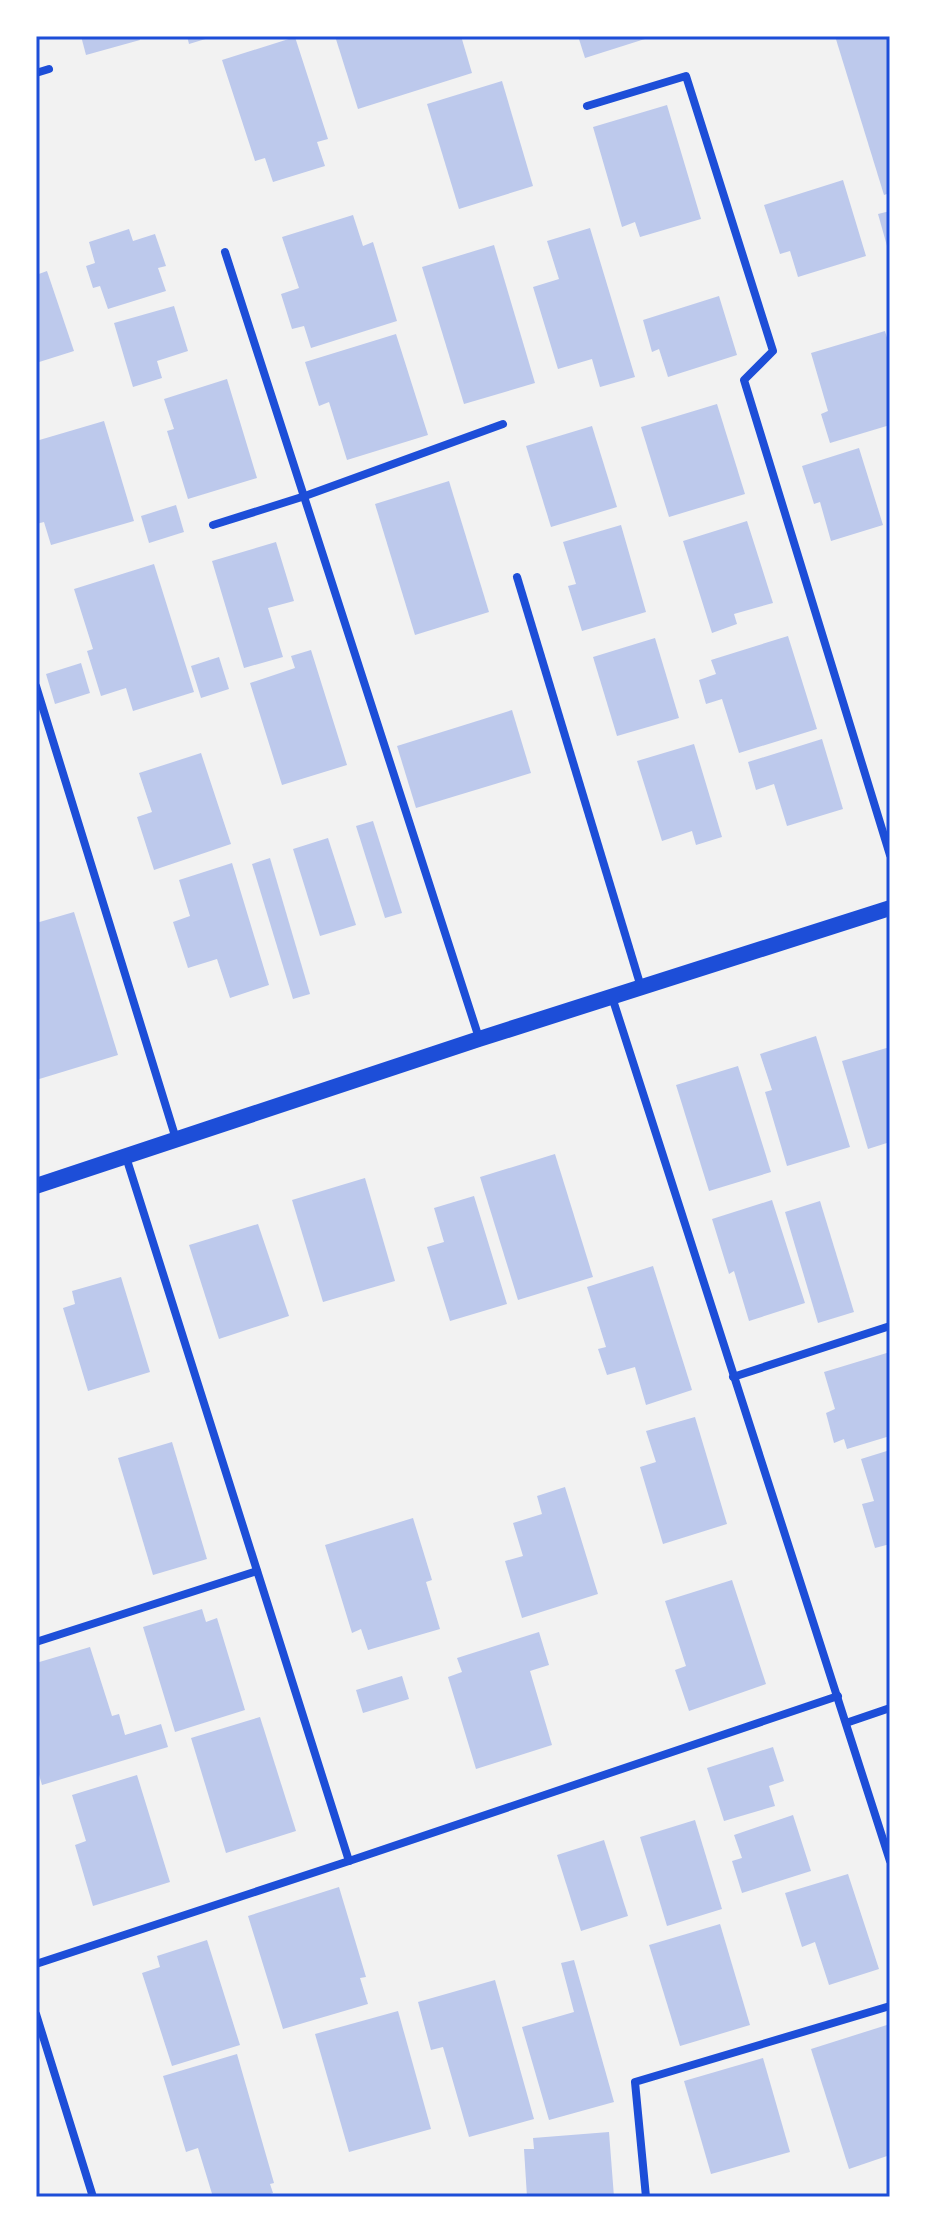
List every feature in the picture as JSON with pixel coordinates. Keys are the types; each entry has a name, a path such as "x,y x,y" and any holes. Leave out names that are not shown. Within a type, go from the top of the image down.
{"main road":[{"path":"36,1186 479,1039 890,908"}],"street":[{"path":"36,73 49,69"},
{"path":"587,106 686,76 773,351 744,380 890,855"},
{"path":"225,252 479,1039"},
{"path":"213,525 305,496 503,424"},
{"path":"517,577 641,987"},
{"path":"36,686 176,1140"},
{"path":"612,997 890,1861"},
{"path":"126,1157 349,1861"},
{"path":"733,1377 890,1326"},
{"path":"36,1642 257,1571"},
{"path":"36,1964 838,1696"},
{"path":"846,1723 890,1708"},
{"path":"646,2197 635,2082 890,2006"},
{"path":"36,2014 93,2197"}],"building":[{"path":"81,36 139,36 140,40 86,55"},
{"path":"187,36 211,36 212,37 189,44"},
{"path":"335,36 461,36 472,73 358,109"},
{"path":"578,36 648,36 648,38 585,58"},
{"path":"835,36 890,36 890,193 884,195"},
{"path":"295,37 328,139 317,142 325,166 273,182 265,158 255,161 222,60"},
{"path":"502,81 533,186 459,209 427,104"},
{"path":"667,105 701,219 640,237 635,222 622,227 593,127"},
{"path":"843,180 866,256 798,277 790,251 780,254 764,205"},
{"path":"890,211 890,253 889,253 878,214"},
{"path":"353,215 363,246 373,242 397,321 311,348 304,326 292,329 281,294 299,288 282,237"},
{"path":"590,228 635,377 600,387 592,359 558,369 533,287 559,279 547,241"},
{"path":"129,229 133,241 155,234 166,266 158,268 166,291 108,309 100,286 93,288 86,266 95,263 89,242"},
{"path":"494,245 535,383 464,404 422,267"},
{"path":"47,271 74,351 36,363 36,275"},
{"path":"719,296 737,355 668,377 659,349 652,352 643,320"},
{"path":"174,306 188,351 157,361 162,378 133,387 114,323"},
{"path":"885,331 890,348 890,425 830,443 821,414 828,411 811,353"},
{"path":"396,334 428,435 347,460 329,402 319,406 305,362"},
{"path":"227,379 257,478 188,499 167,431 174,429 164,399"},
{"path":"717,404 745,494 669,517 641,427"},
{"path":"104,421 134,521 51,545 44,522 36,524 36,441"},
{"path":"592,426 617,507 551,527 526,446"},
{"path":"859,448 883,525 831,541 820,502 814,504 802,466"},
{"path":"449,481 489,612 415,635 375,504"},
{"path":"176,505 184,532 149,543 141,516"},
{"path":"747,521 773,603 734,614 737,624 712,633 683,541"},
{"path":"621,525 646,612 582,631 568,586 576,584 563,542"},
{"path":"276,542 294,601 268,608 283,657 244,668 212,561"},
{"path":"154,564 194,692 133,711 126,688 101,696 87,651 93,649 74,589"},
{"path":"788,636 817,729 739,753 722,699 706,704 699,680 716,674 711,660"},
{"path":"655,638 679,718 617,736 593,657"},
{"path":"311,650 347,765 282,785 250,683 295,668 291,656"},
{"path":"219,657 229,689 201,698 191,666"},
{"path":"81,663 90,693 55,704 46,674"},
{"path":"512,710 531,773 416,808 397,746"},
{"path":"822,739 843,809 787,826 774,784 756,790 748,762"},
{"path":"694,744 722,837 696,845 692,831 662,841 637,761"},
{"path":"201,753 231,844 154,870 137,817 152,812 139,773"},
{"path":"373,821 402,913 385,918 356,826"},
{"path":"328,838 356,925 320,936 293,849"},
{"path":"270,858 310,994 293,999 252,864"},
{"path":"232,863 269,985 230,998 217,959 188,968 173,922 190,916 179,880"},
{"path":"74,912 118,1055 36,1080 36,923"},
{"path":"816,1036 850,1147 787,1166 765,1092 772,1090 760,1054"},
{"path":"890,1047 890,1142 868,1149 842,1061"},
{"path":"738,1066 771,1172 709,1191 676,1085"},
{"path":"555,1154 593,1277 518,1300 480,1177"},
{"path":"365,1178 395,1281 323,1302 292,1200"},
{"path":"474,1196 507,1304 450,1321 427,1247 444,1242 434,1208"},
{"path":"772,1200 805,1303 749,1321 734,1271 729,1274 712,1219"},
{"path":"820,1201 854,1312 818,1323 785,1212"},
{"path":"258,1224 289,1316 219,1339 189,1245"},
{"path":"653,1266 692,1390 646,1405 635,1367 607,1375 598,1349 606,1347 587,1287"},
{"path":"121,1277 150,1372 88,1391 63,1308 75,1304 72,1291"},
{"path":"890,1352 890,1436 847,1449 844,1439 834,1443 826,1413 835,1409 824,1372"},
{"path":"695,1417 727,1524 663,1544 640,1467 656,1462 646,1431"},
{"path":"172,1442 207,1559 153,1575 118,1458"},
{"path":"890,1450 890,1544 875,1548 862,1504 874,1501 861,1459"},
{"path":"565,1487 598,1594 522,1618 505,1561 523,1556 513,1523 542,1514 537,1496"},
{"path":"413,1518 432,1580 426,1582 440,1629 368,1650 361,1629 352,1633 325,1545"},
{"path":"732,1580 766,1684 689,1711 675,1670 686,1666 665,1601"},
{"path":"202,1609 206,1622 217,1618 245,1710 175,1732 143,1627"},
{"path":"539,1632 549,1665 530,1671 552,1745 476,1769 448,1677 462,1672 457,1658"},
{"path":"90,1647 112,1716 119,1714 125,1735 161,1724 168,1747 42,1785 36,1764 36,1663"},
{"path":"402,1676 409,1699 363,1713 356,1690"},
{"path":"260,1717 296,1831 226,1853 191,1738"},
{"path":"773,1747 784,1781 769,1786 775,1806 724,1821 707,1768"},
{"path":"137,1775 170,1882 93,1906 75,1845 86,1841 72,1795"},
{"path":"793,1815 811,1871 742,1893 732,1861 742,1858 734,1835"},
{"path":"695,1820 722,1909 667,1926 640,1837"},
{"path":"604,1840 628,1916 581,1931 557,1855"},
{"path":"848,1874 879,1969 829,1985 815,1942 802,1947 785,1893"},
{"path":"339,1887 366,1977 360,1978 368,2004 283,2029 248,1916"},
{"path":"720,1924 750,2025 680,2046 649,1945"},
{"path":"207,1940 240,2045 172,2066 142,1973 160,1967 157,1956"},
{"path":"574,1960 614,2102 549,2120 522,2027 574,2012 561,1963"},
{"path":"495,1980 534,2119 469,2137 443,2047 431,2050 418,2002"},
{"path":"398,2011 431,2129 349,2152 315,2034"},
{"path":"890,2024 890,2155 849,2169 811,2049"},
{"path":"237,2054 274,2183 270,2184 273,2193 261,2197 213,2197 198,2148 186,2152 163,2076"},
{"path":"763,2058 790,2152 711,2174 684,2081"},
{"path":"609,2132 614,2197 527,2197 524,2149 534,2149 533,2138"}]}
